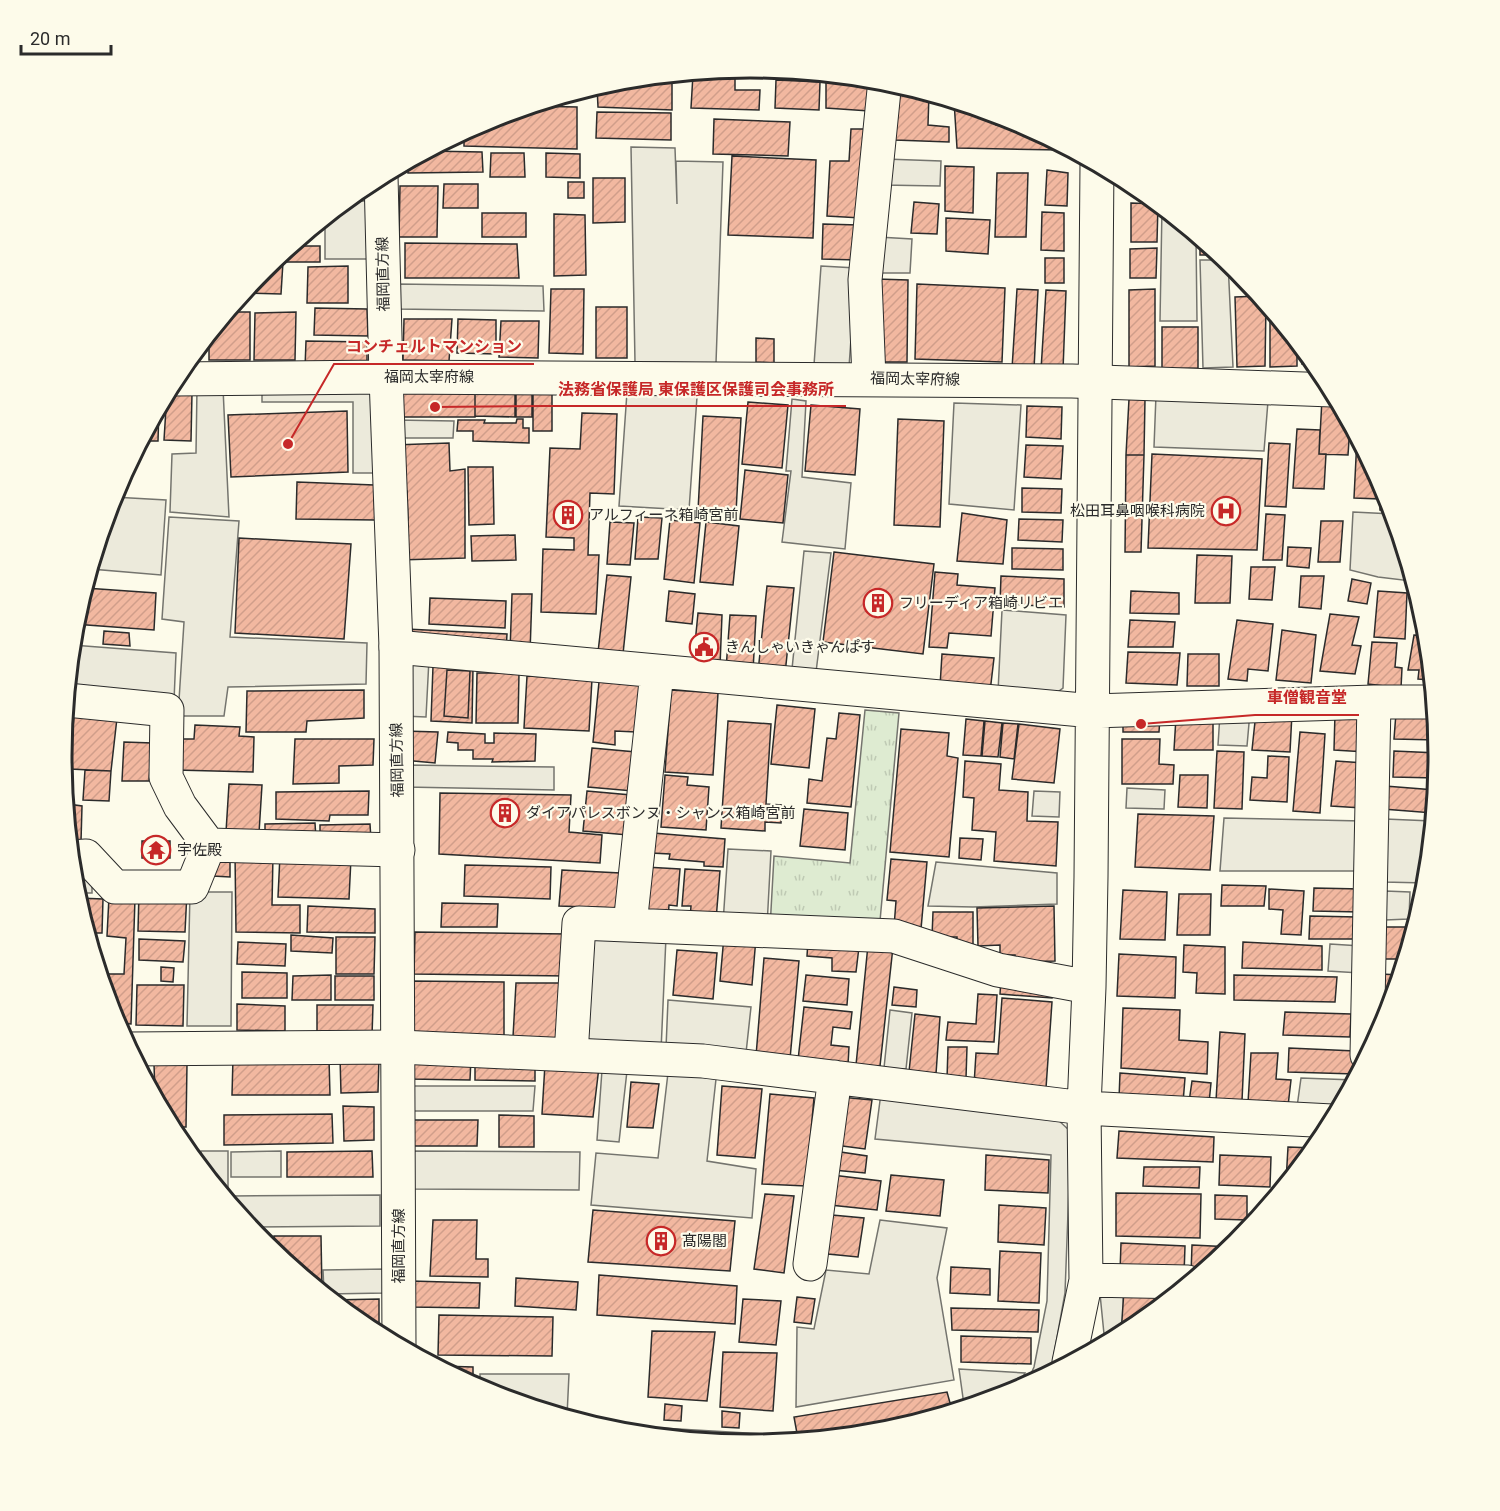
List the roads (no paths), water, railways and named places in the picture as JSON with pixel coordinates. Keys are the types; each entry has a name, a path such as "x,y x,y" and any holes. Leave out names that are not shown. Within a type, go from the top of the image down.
{"street":[{"path":"869,379 866,280 884,91"},
{"path":"1071,1353 1086,1280 1084,1108 1089,987 1093,711 1097,173"},
{"name":"福岡直方線","path":"381,187 396,647 399,1335"},
{"name":"福岡太宰府線","path":"186,379 386,377 1096,381 1320,390"},
{"path":"396,647 1093,711 1426,702"},
{"path":"630,925 657,672"},
{"path":"74,701 166,710 166,777 180,807 209,845"},
{"path":"1367,1034 1374,702"},
{"path":"209,845 398,850"},
{"path":"80,857 86,856 115,887 192,887 209,845"},
{"path":"571,1055 579,923 894,936 998,970 1089,987"},
{"path":"139,1049 399,1047 703,1061 1084,1108 1322,1120"},
{"path":"810,1264 835,1077"},
{"path":"1086,1280 1177,1282"}],"place":[{"name":"法務省保護局 東保護区保護司会事務所","path":"435,407"},
{"name":"コンチェルトマンション","path":"288,444"},
{"name":"松田耳鼻咽喉科病院","path":"1226,511"},
{"name":"アルフィーネ箱崎宮前","path":"568,515"},
{"name":"フリーディア箱崎リビエ","path":"878,603"},
{"name":"きんしゃいきゃんぱす","path":"704,647"},
{"name":"車僧観音堂","path":"1141,724"},
{"name":"ダイアパレスボンヌ・シャンス箱崎宮前","path":"505,813"},
{"name":"宇佐殿","path":"156,850"},
{"name":"髙陽閣","path":"661,1241"}]}
